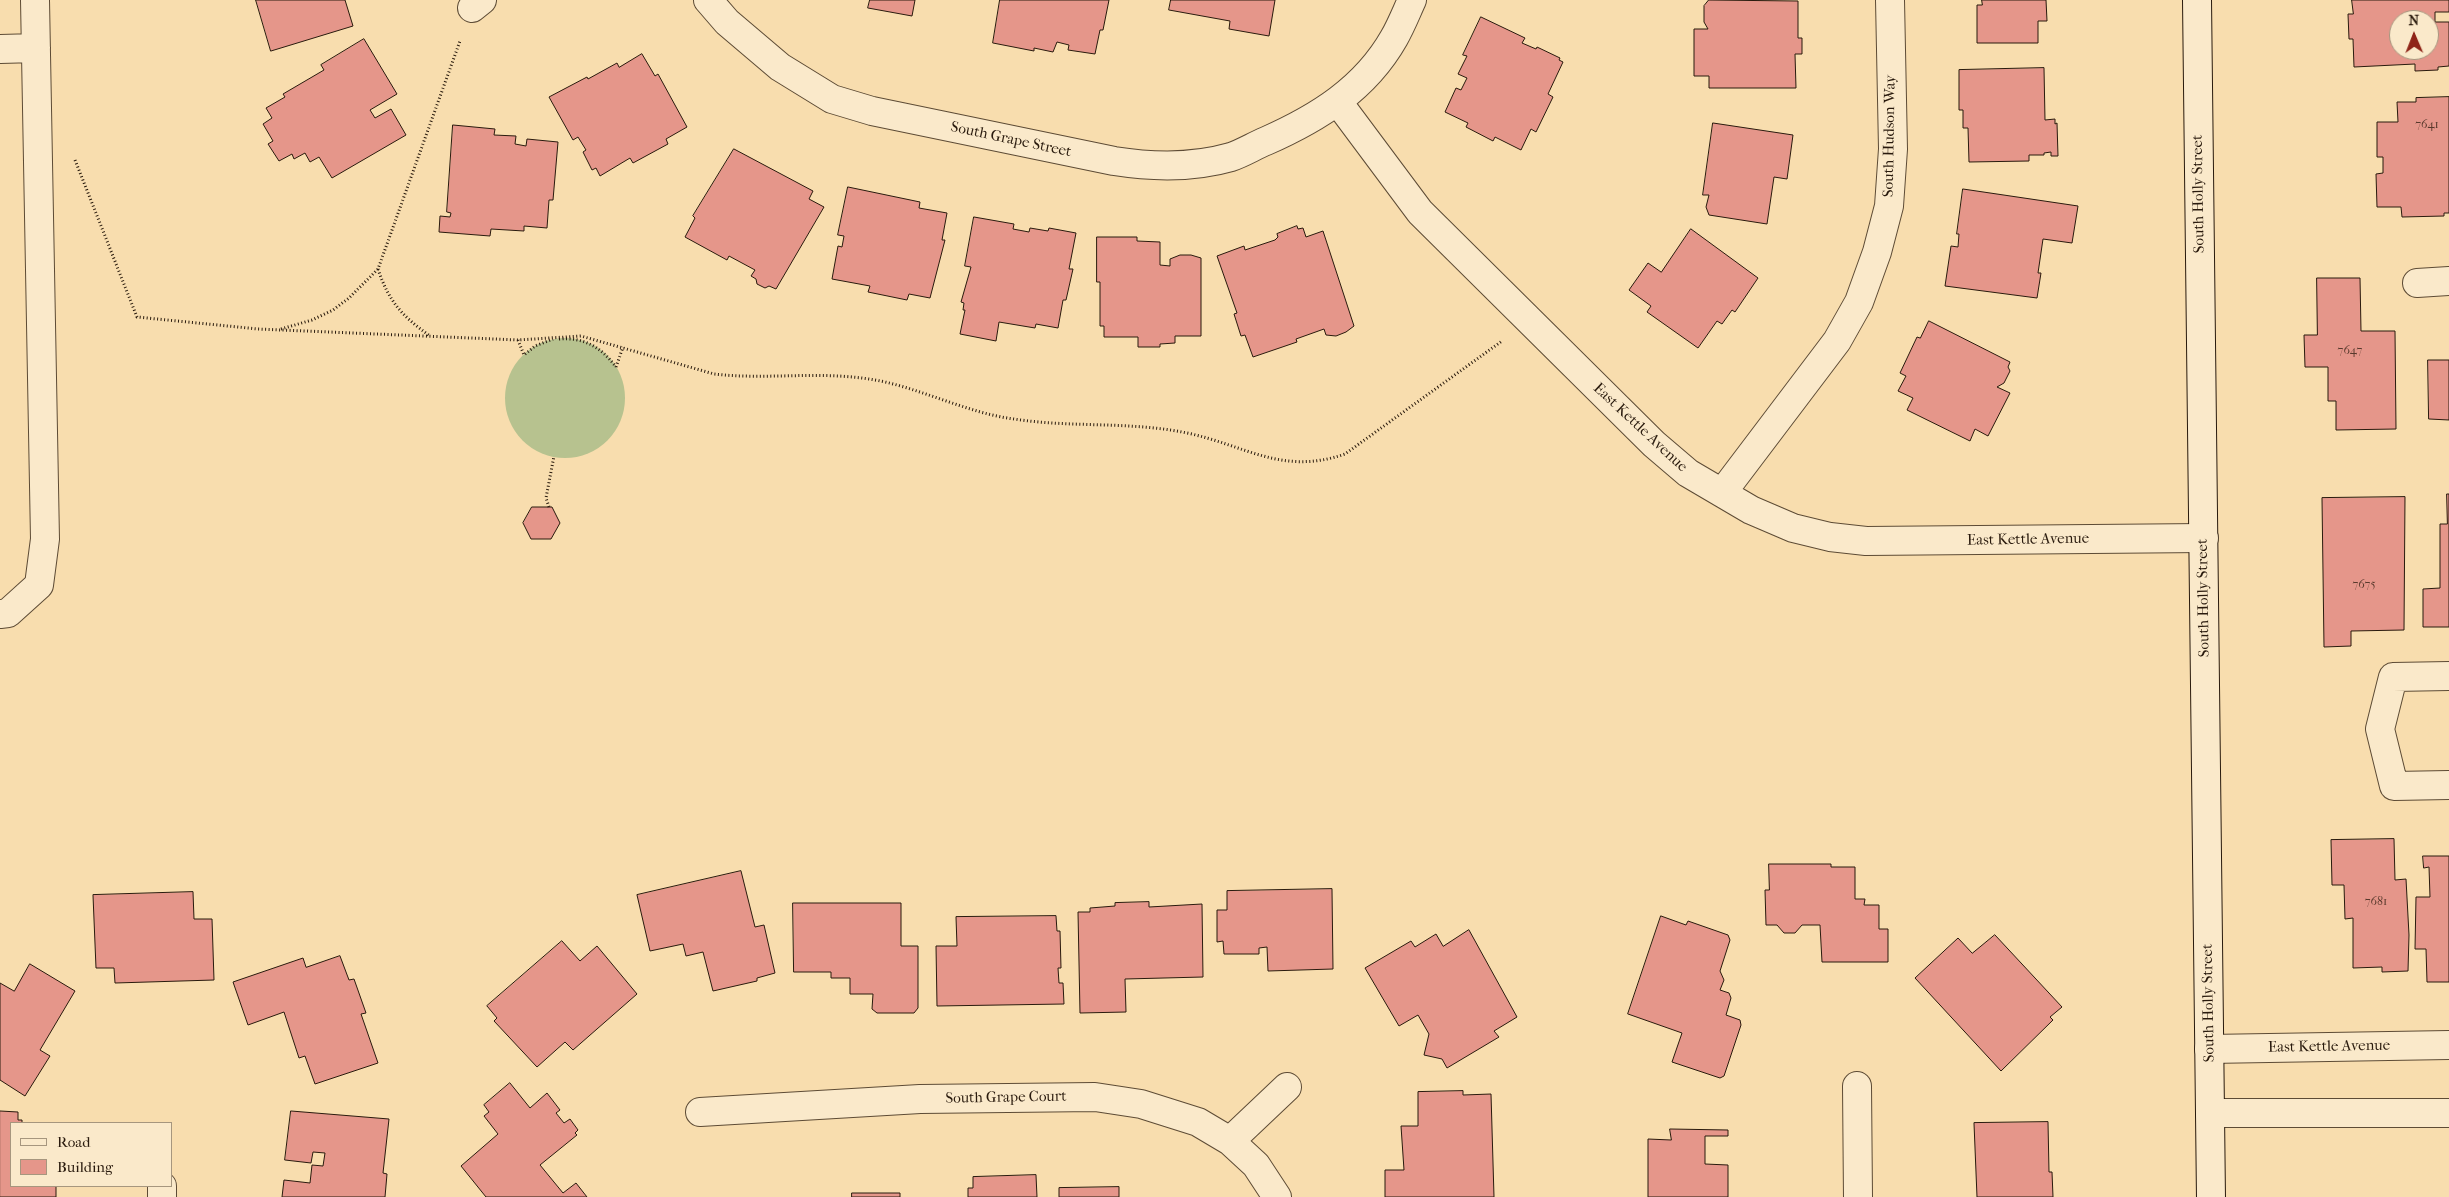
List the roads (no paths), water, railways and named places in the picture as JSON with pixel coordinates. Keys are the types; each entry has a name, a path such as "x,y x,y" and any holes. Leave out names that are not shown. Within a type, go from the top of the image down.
{"street":[{"path":"0,614 8,613 39,585 45,539 35,0"},
{"name":"South Grape Street","path":"708,0 727,22 780,67 832,99 872,111 1114,161 1152,167 1200,163 1232,157 1307,122 1338,102 1371,70 1388,46 1412,0"},
{"name":"South Hudson Way","path":"1722,494 1837,341 1859,302 1877,252 1890,206 1893,149 1890,0"},
{"name":"South Holly Street","path":"2197,0 2211,1197"},
{"path":"0,49 36,48"},
{"name":"East Kettle Avenue","path":"1338,102 1420,212 1529,321 1654,444 1688,473 1751,510 1793,528 1866,541 2204,538"},
{"path":"2417,283 2449,281"},
{"path":"2449,676 2393,677 2380,729 2394,786 2449,785"},
{"name":"East Kettle Avenue","path":"2209,1049 2449,1045"},
{"path":"1856,1086 1858,1197"},
{"path":"1230,1141 1287,1087"},
{"name":"South Grape Court","path":"700,1112 920,1099 1095,1097 1141,1104 1198,1122 1230,1141 1256,1165 1278,1197"},
{"path":"2210,1113 2449,1113"}]}
